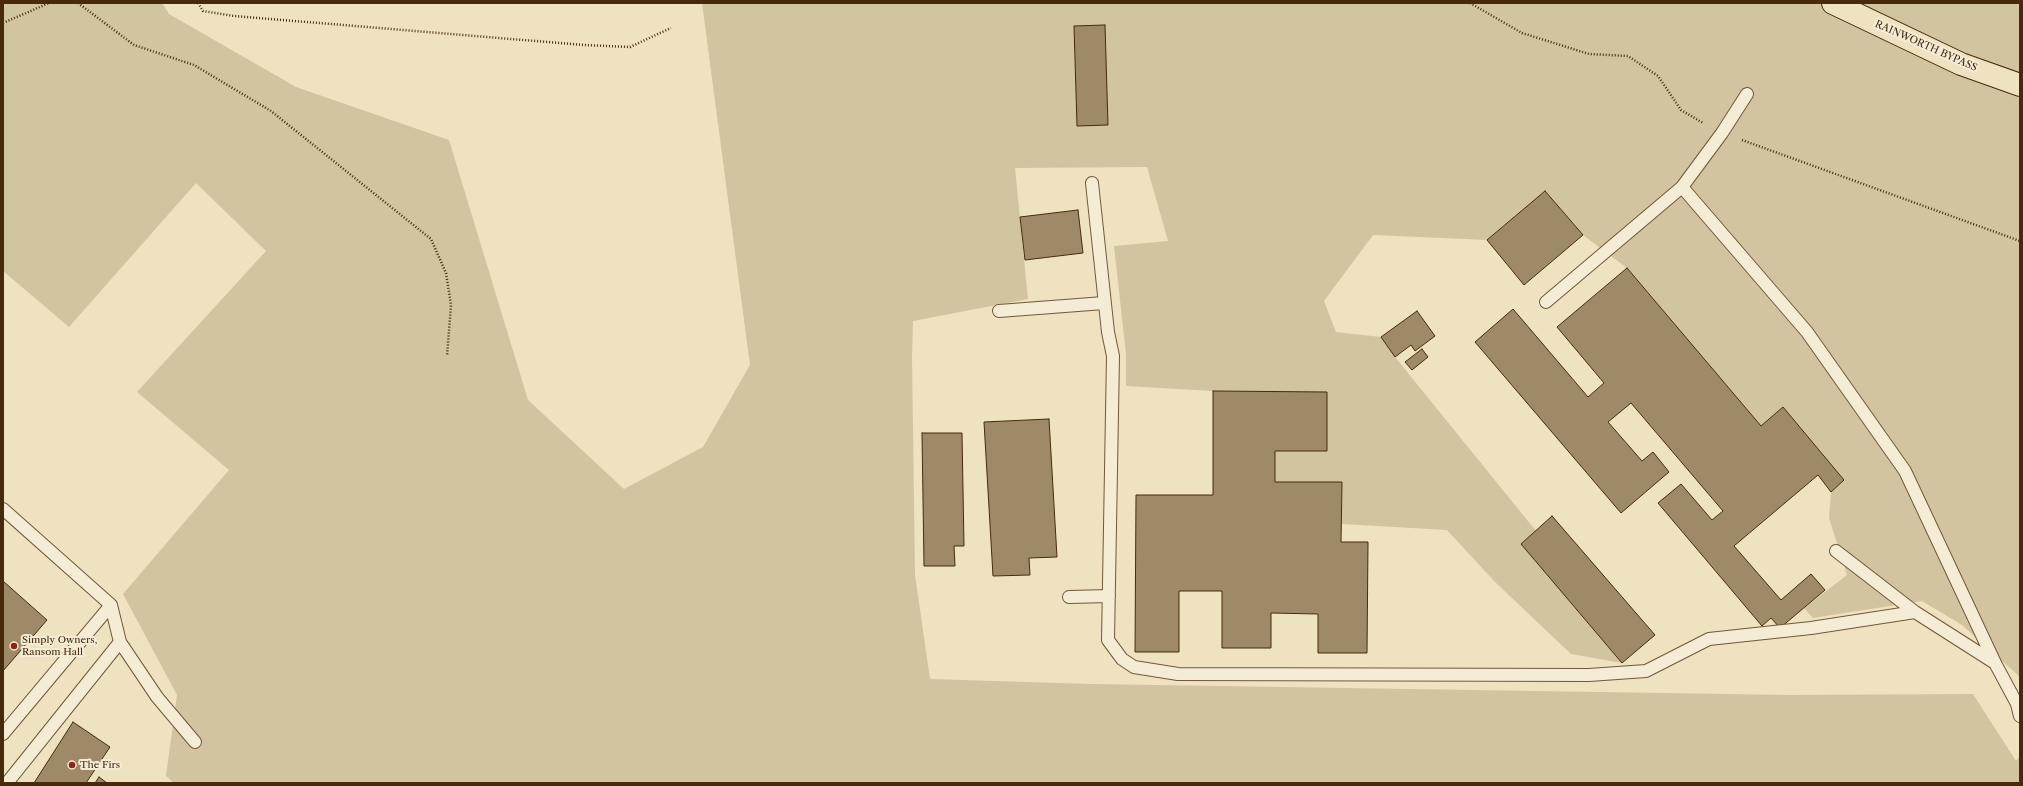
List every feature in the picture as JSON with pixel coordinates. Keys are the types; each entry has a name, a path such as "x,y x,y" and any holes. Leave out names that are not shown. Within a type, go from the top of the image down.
{"highway":[{"name":"RAINWORTH BYPASS","path":"1833,3 1961,64 2020,85"}],"lane":[{"path":"1546,302 1682,187 1722,133 1747,94"},
{"path":"1092,183 1104,303 1113,356 1108,640 1122,659 1134,667 1178,674 1589,675 1646,671 1709,639 1811,628 1915,612"},
{"path":"1682,187 1807,332 1905,471 1995,663 2017,704 2020,716"},
{"path":"999,311 1104,303"},
{"path":"3,508 111,605 120,642 157,697 195,742"},
{"path":"1836,551 1915,612 1995,663"},
{"path":"1069,597 1109,596"},
{"path":"3,734 111,605"},
{"path":"7,783 120,642"}],"path":[{"path":"3,23 49,3"},
{"path":"78,3 134,45 194,65 270,112 431,239 446,273 451,305 447,356"},
{"path":"198,3 203,11 234,16 584,45 630,47 671,28"}],"shaded area":[{"path":"3,3 162,3 169,14 296,87 449,140 528,400 624,489 703,447 750,365 702,3 2020,3 2020,677 1962,625 1922,601 1813,618 1804,608 1847,575 1829,518 1831,492 1844,480 1783,408 1761,426 1627,268 1583,235 1545,191 1487,240 1373,235 1324,301 1336,332 1381,337 1395,357 1536,531 1521,544 1622,663 1571,654 1495,582 1447,530 1342,524 1342,482 1275,482 1275,451 1327,451 1327,392 1213,391 1126,386 1126,354 1114,246 1168,241 1147,167 1015,168 1028,299 913,321 912,357 915,575 930,679 1091,684 1789,695 1973,694 2016,761 2020,756 2020,783 174,783 166,776 177,695 123,594 229,470 137,392 266,251 196,183 69,327 3,271"}],"building":[{"path":"1105,25 1108,125 1077,126 1074,26"},
{"path":"1545,191 1583,235 1524,285 1487,240"},
{"path":"1078,210 1083,253 1025,260 1020,217"},
{"path":"1627,268 1761,426 1783,407 1844,480 1831,492 1818,475 1734,546 1781,600 1811,574 1825,590 1780,628 1771,618 1762,626 1658,503 1681,484 1712,520 1723,511 1631,403 1608,422 1642,461 1653,452 1669,472 1621,513 1475,342 1513,309 1588,397 1604,383 1557,327"},
{"path":"1417,311 1435,336 1415,351 1411,345 1395,357 1381,337"},
{"path":"1422,349 1428,357 1412,370 1405,362"},
{"path":"1213,391 1327,392 1327,451 1275,451 1275,482 1342,482 1341,542 1368,542 1367,653 1318,653 1318,614 1271,613 1271,648 1222,648 1222,591 1179,591 1179,652 1135,652 1136,495 1213,495"},
{"path":"1049,419 1057,557 1029,558 1030,575 993,576 984,422"},
{"path":"922,433 962,433 964,546 954,546 955,566 924,566"},
{"path":"1552,516 1655,635 1622,663 1521,544"},
{"name":"Simply Owners, Ransom Hall","path":"3,581 47,620 3,671"},
{"name":"The Firs","path":"73,722 110,747 86,783 34,783"},
{"path":"99,777 107,783 95,783"}],"place":[{"name":"Simply Owners, Ransom Hall","path":"14,646"},
{"name":"The Firs","path":"72,765"}]}
